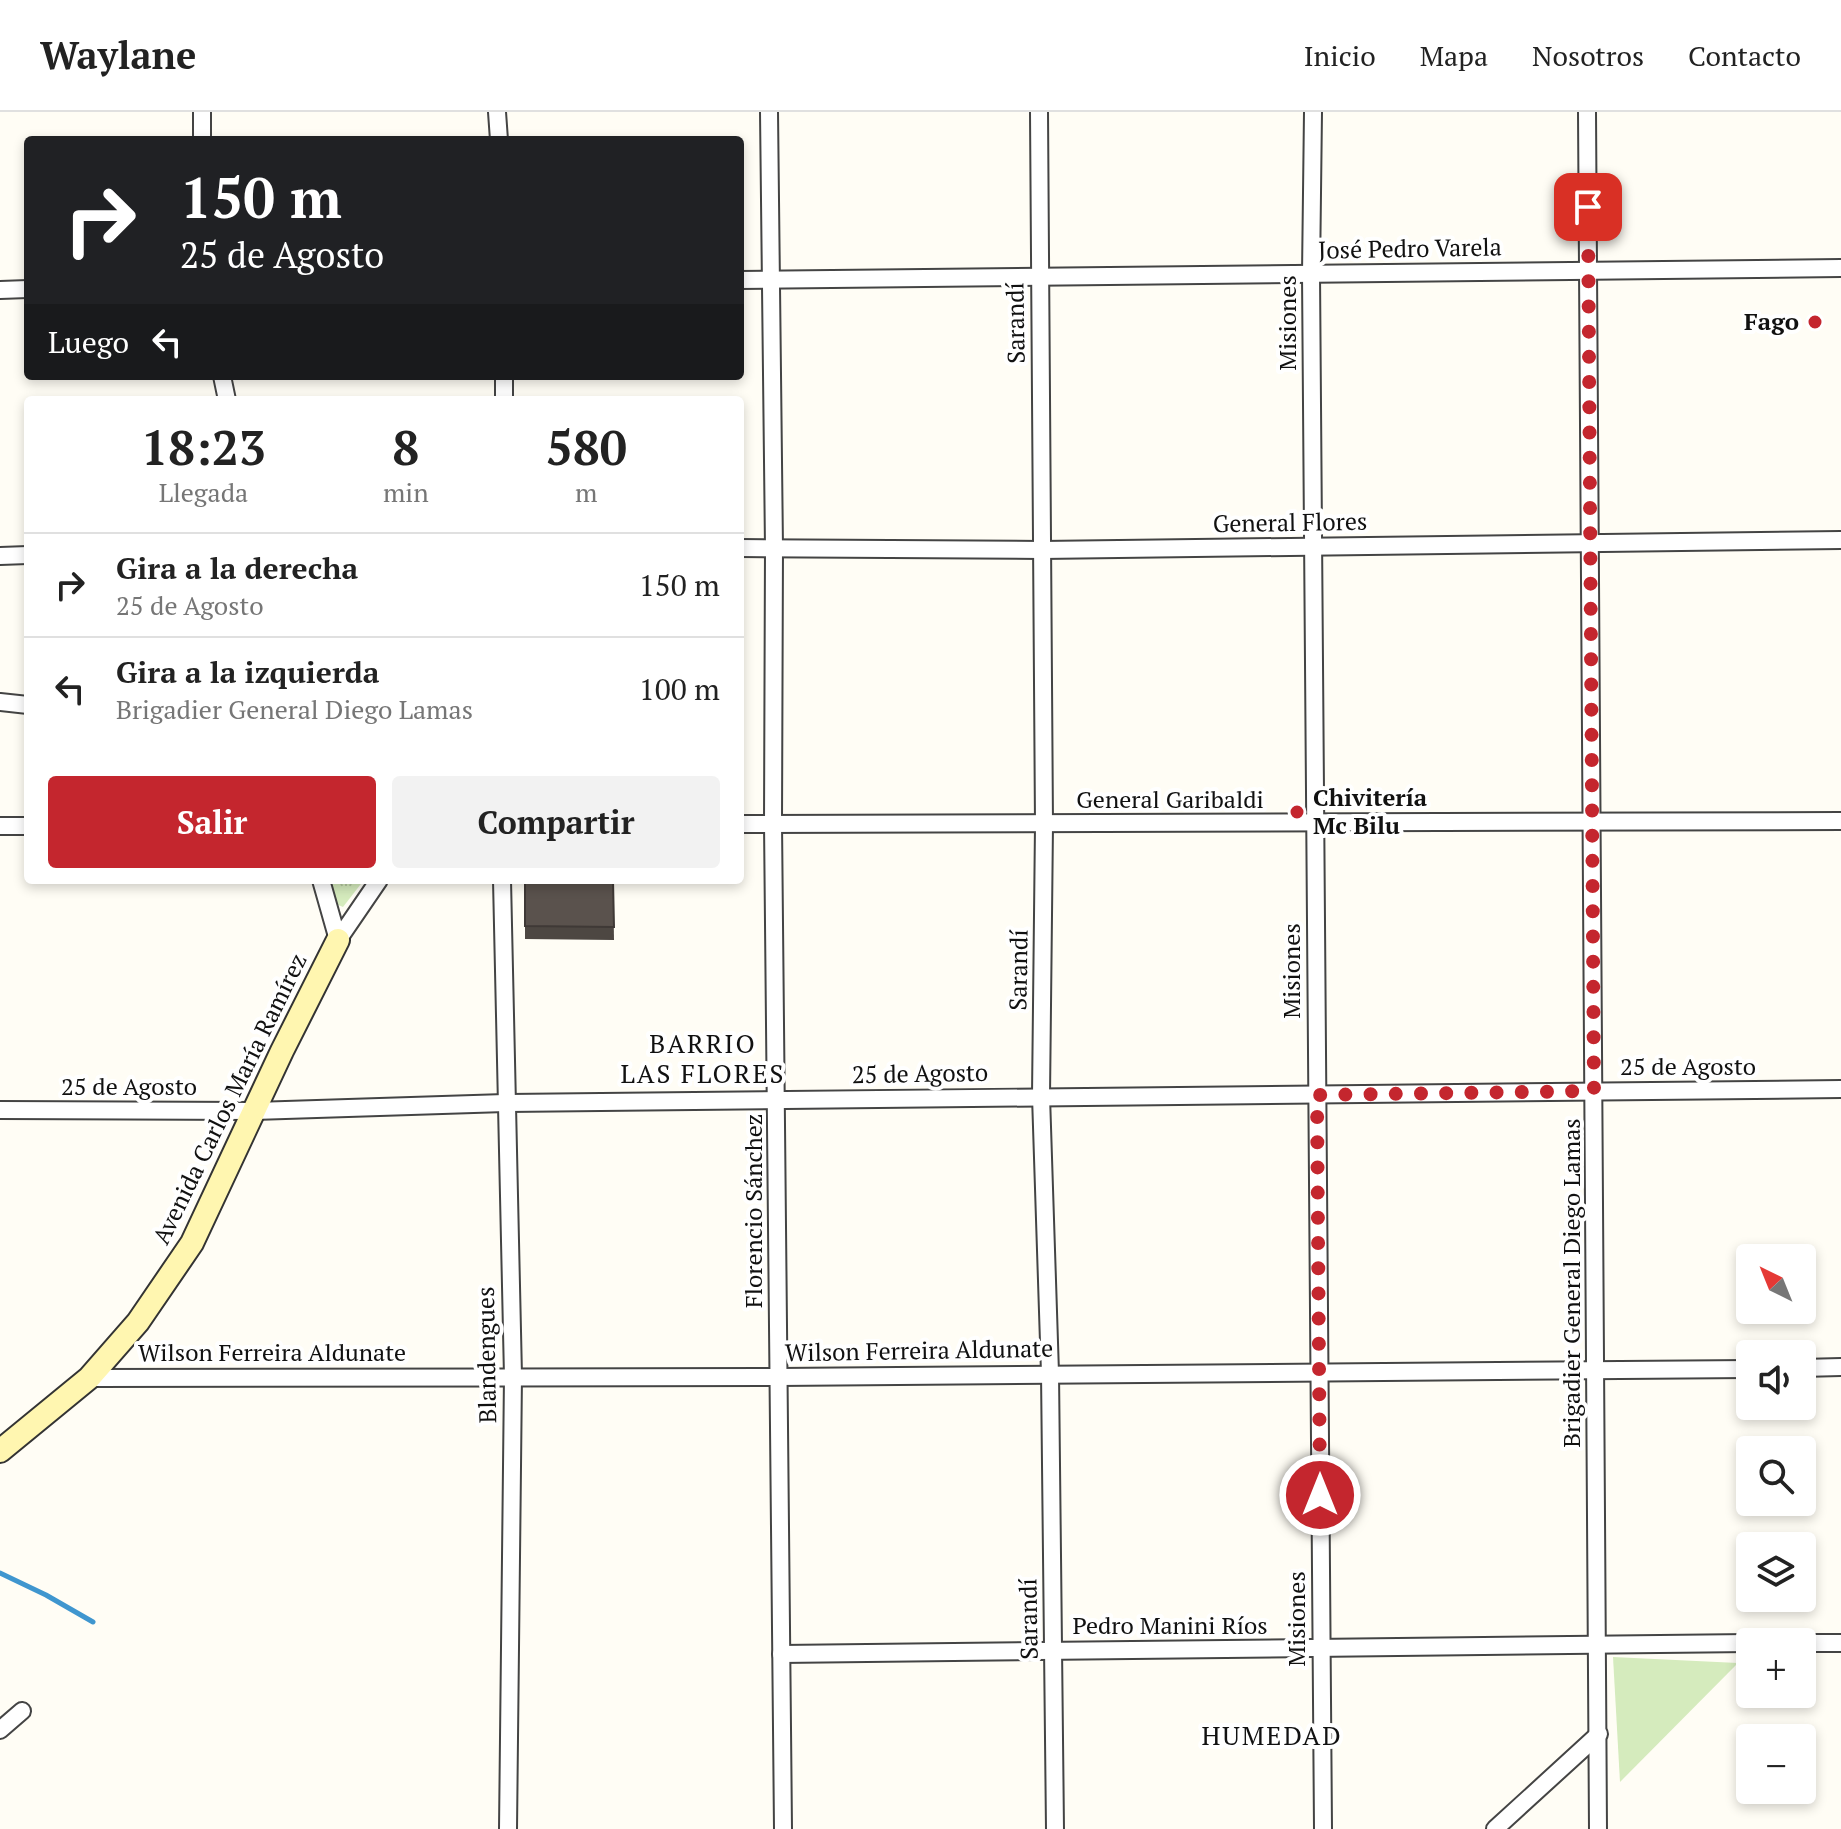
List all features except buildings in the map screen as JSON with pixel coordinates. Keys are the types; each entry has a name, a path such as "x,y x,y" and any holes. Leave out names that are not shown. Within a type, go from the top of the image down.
{"street":[{"path":"202,112 202,136"},
{"path":"497,112 499,136"},
{"name":"Florencio Sánchez","path":"769,112 783,1829"},
{"name":"Sarandí","path":"1039,112 1044,825 1041,1096 1050,1373 1055,1829"},
{"name":"Misiones","path":"1313,112 1311,274 1323,1829"},
{"name":"Brigadier General Diego Lamas","path":"1587,112 1598,1829"},
{"name":"José Pedro Varela","path":"744,280 1841,268"},
{"path":"0,290 24,289"},
{"name":"General Flores","path":"744,548 1042,550 1841,540"},
{"path":"0,556 24,555"},
{"path":"0,702 24,705"},
{"name":"General Garibaldi","path":"744,824 1841,821"},
{"path":"0,826 24,826"},
{"path":"322,884 338,940"},
{"path":"338,940 376,884"},
{"name":"Blandengues","path":"502,884 513,1376 508,1829"},
{"name":"Avenida Carlos María Ramírez","path":"0,1451 89,1378 138,1322 192,1243 338,940"},
{"name":"25 de Agosto","path":"0,1110 254,1111 505,1103 1841,1089"},
{"path":"1816,1368 1841,1367"},
{"name":"Wilson Ferreira Aldunate","path":"89,1378 779,1377 1736,1369"},
{"name":"Pedro Manini Ríos","path":"781,1654 1736,1643"},
{"path":"1816,1643 1841,1643"},
{"path":"0,1730 22,1711"},
{"path":"1495,1829 1599,1734"}],"green space":[{"path":"331,884 361,884 343,907 336,904"},
{"path":"1613,1657 1736,1663 1736,1665 1620,1782"}],"waterway":[{"path":"0,1573 93,1622"}],"place":[{"name":"Fago","path":"1815,322"},
{"name":"Chivitería Mc Bilu","path":"1297,812"}],"district":[{"name":"BARRIO LAS FLORES","path":"703,1059"},
{"name":"HUMEDAD","path":"1272,1736"}],"route":[{"path":"1320,1495 1317,1095 1594,1091 1588,207"}]}
